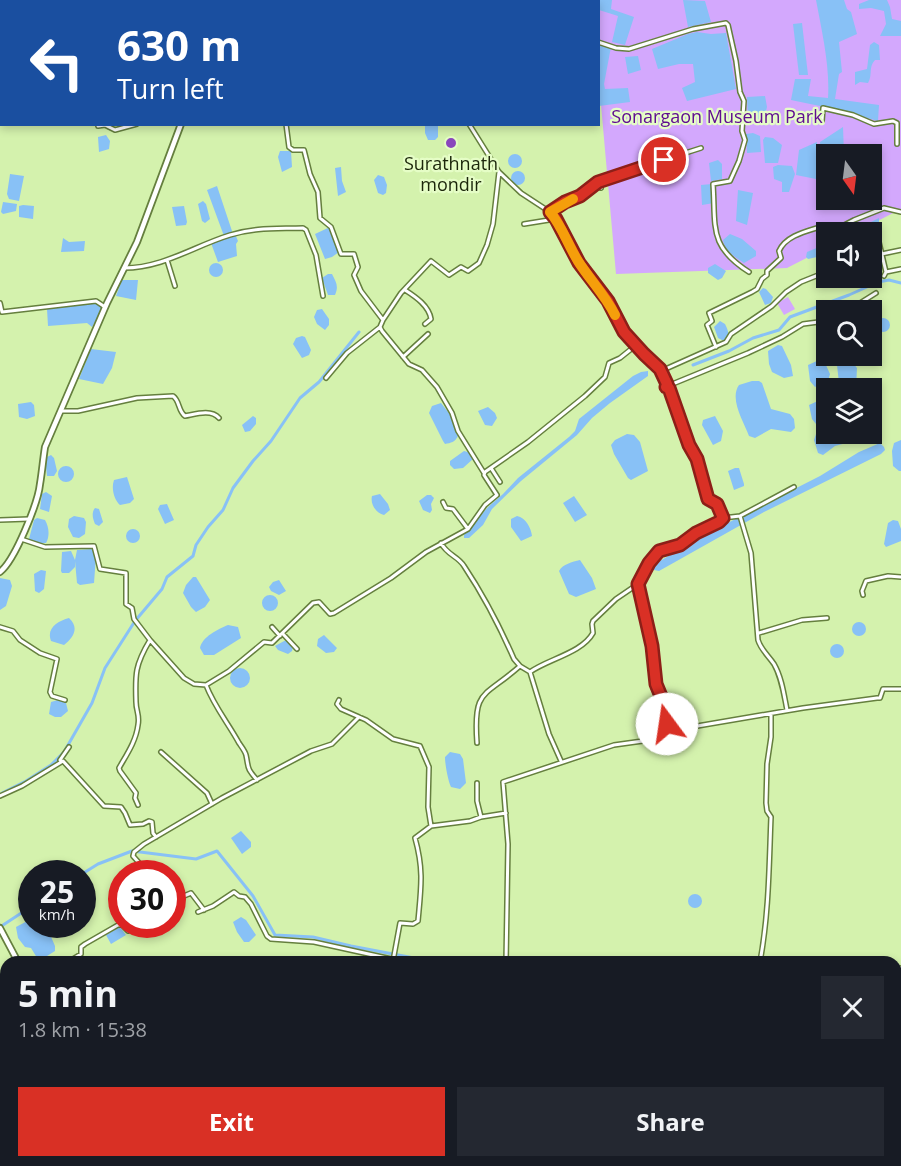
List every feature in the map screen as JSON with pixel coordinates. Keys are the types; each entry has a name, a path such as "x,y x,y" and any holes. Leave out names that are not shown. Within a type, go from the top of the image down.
{"main road":[{"path":"0,572 5,568 21,539 40,484 45,447 105,307 137,242 180,126"},
{"path":"0,928 15,956"}],"street":[{"path":"600,43 629,49 693,30 726,23 728,25 740,92 744,101 742,131 745,140 730,181 713,184 714,212 717,238 723,251 749,272"},
{"path":"822,121 823,108 853,115 874,124 893,121 897,123 897,144"},
{"path":"107,126 115,130 130,126"},
{"path":"286,126 289,147 293,150 304,150 310,174 318,192 320,218 331,227 341,254 354,254 358,266 354,275 362,291 383,320"},
{"path":"470,126 499,172 521,194 550,212 556,219 579,263 608,301 624,332 661,371 669,386 689,445 697,459 708,499 717,504 723,518"},
{"path":"550,212 580,196 598,182 700,148"},
{"path":"326,378 347,352 380,327 395,300 431,261 449,275 461,267 468,271 479,263 493,224 499,172"},
{"path":"598,182 601,188"},
{"path":"850,222 884,208 901,212"},
{"path":"524,224 556,219"},
{"path":"124,268 141,268 179,257 231,234 269,228 303,228 316,255 323,296"},
{"path":"716,347 707,325 712,321 710,313 757,288 767,275 767,271 781,258 779,251 782,246 794,236 816,228"},
{"path":"882,254 901,250"},
{"path":"882,259 885,274 901,268"},
{"path":"167,260 175,286"},
{"path":"661,371 726,342 731,334 772,306 786,292 816,276"},
{"path":"405,290 418,298 431,315 431,319 425,324"},
{"path":"865,300 876,293"},
{"path":"0,303 2,312 96,301 105,307"},
{"path":"669,386 782,337 803,324 816,322"},
{"path":"21,539 45,547 94,546 100,569 125,571 126,604 134,612 134,619 184,678 194,684 206,685 229,671 264,642 272,644 316,601 330,614 334,613 441,543 468,529 485,505 497,495 458,431 452,413 437,387 427,374 409,364 380,327"},
{"path":"403,357 428,334"},
{"path":"484,473 528,442 585,396 605,377 609,363 636,346"},
{"path":"62,411 78,411 137,398 172,396 177,399 184,416 205,412 215,414 219,418"},
{"path":"491,468 500,482"},
{"path":"530,672 537,666 582,646 593,633 593,621 616,599 638,584 649,563 659,551 680,545 723,518 740,516 794,487"},
{"path":"443,502 446,508 453,509 468,529"},
{"path":"740,516 751,553 760,647 772,661 778,674 787,710"},
{"path":"0,520 29,519"},
{"path":"441,543 447,553 463,564 486,601 514,659 530,672 549,734 561,761"},
{"path":"863,595 864,584 868,580 888,576 901,577"},
{"path":"638,584 652,646 656,684 667,711 668,731"},
{"path":"759,633 802,620 827,618"},
{"path":"0,627 12,631 20,640 40,653 57,659 50,692 52,696 65,700"},
{"path":"272,627 297,649"},
{"path":"138,805 135,798 136,793 119,768 133,744 138,727 139,713 134,686 139,659 150,640"},
{"path":"477,742 476,711 482,696 520,666"},
{"path":"206,685 215,705 232,729 246,756 249,771 257,780"},
{"path":"506,956 508,844 503,782 614,745 650,740 668,731 787,710 880,698 883,689 901,689"},
{"path":"339,700 337,704 341,709 375,725 393,739 420,746 429,767 428,807 431,826"},
{"path":"761,956 767,922 770,876 771,817 766,810 766,794 771,714"},
{"path":"137,860 133,856 134,852 140,847 212,804 311,751 332,744 358,717"},
{"path":"0,796 49,771 69,747"},
{"path":"161,752 207,793 212,804"},
{"path":"60,760 104,806 121,807 130,825 152,822 153,833 156,837"},
{"path":"477,783 477,801 481,817"},
{"path":"394,956 400,923 414,924 418,921 422,883 421,861 415,838 431,826 506,813"},
{"path":"186,894 190,892 204,910"},
{"path":"198,912 234,892 248,900 267,936 271,939 314,942 375,956"},
{"path":"78,956 85,944 108,931"}],"green space":[{"name":"Sonargaon Museum Park","path":"600,0 901,0 901,209 876,222 816,222 816,253 787,268 616,274 600,93"},
{"path":"788,297 795,309 784,315 777,303"}],"water":[{"path":"600,0 612,0 611,9 634,17 625,45 612,42 618,16 600,10"},
{"path":"683,0 705,1 711,22 688,27"},
{"path":"816,0 844,0 847,9 851,12 857,34 839,42 842,72 839,74 835,99 879,105 878,121 791,100 795,79 811,79 808,96 828,98 827,61"},
{"path":"869,0 887,0 892,19 901,21 901,36 880,36 886,24 884,11 871,8 859,9 859,4"},
{"path":"802,23 808,75 799,75 793,24"},
{"path":"697,32 726,33 736,89 687,101 682,88 695,82 693,64 679,64 658,69 652,49"},
{"path":"874,42 879,45 880,60 875,60 873,63 868,83 860,82 855,85 855,72 867,69 870,45"},
{"path":"600,43 611,47 605,89 628,88 630,102 600,106"},
{"path":"638,56 641,70 628,74 625,57"},
{"path":"765,96 767,107 764,119 748,120 747,97"},
{"path":"425,126 438,126 438,137 435,140 428,140"},
{"path":"843,127 844,144 820,144"},
{"path":"753,133 760,136 761,152 747,153 746,134"},
{"path":"106,135 110,141 109,149 99,152 98,137"},
{"path":"765,137 773,138 782,145 778,163 765,163 763,140"},
{"path":"817,142 816,179 796,175 799,150"},
{"path":"280,151 291,151 292,167 282,172 278,157"},
{"path":"515,154 520,156 522,161 520,166 515,168 510,166 508,161 510,156"},
{"path":"718,160 722,164 722,179 711,181 709,163"},
{"path":"792,166 795,174 789,192 782,192 782,182 774,179 773,167"},
{"path":"341,167 346,192 338,196 335,168"},
{"path":"515,171 521,171 525,178 521,185 515,185 511,181 511,175"},
{"path":"10,174 24,176 19,201 9,199 7,194"},
{"path":"378,175 384,177 387,185 386,193 383,195 378,193 374,180"},
{"path":"712,184 714,203 702,205 701,185"},
{"path":"217,186 232,231 224,236 207,190"},
{"path":"738,190 753,193 747,225 736,221"},
{"path":"203,201 210,219 205,223 202,221 198,204"},
{"path":"3,202 17,204 16,211 3,214 1,212"},
{"path":"19,206 34,206 33,219 19,217"},
{"path":"184,206 186,225 176,226 172,207"},
{"path":"330,227 339,252 325,259 315,234"},
{"path":"235,234 238,241 237,256 218,262 211,243"},
{"path":"730,234 742,239 756,251 756,256 744,263 728,251 723,240"},
{"path":"63,238 69,242 85,241 84,251 61,252"},
{"path":"816,248 816,257 808,259 807,252"},
{"path":"213,263 219,263 223,270 219,277 213,277 209,273 209,267"},
{"path":"715,264 726,271 718,280 708,273 708,268"},
{"path":"332,274 336,282 335,295 328,295 322,278"},
{"path":"122,280 138,280 136,300 116,296"},
{"path":"763,288 773,297 771,303 765,305 759,292"},
{"path":"96,303 103,308 92,327 87,323 48,326 47,309"},
{"path":"322,309 329,319 329,325 325,330 317,324 314,317 317,310"},
{"path":"882,318 890,322 890,328 882,332"},
{"path":"720,321 725,324 728,331 728,338 724,341 718,338 714,327"},
{"path":"305,337 311,350 309,355 302,358 293,344 296,338"},
{"path":"778,345 782,346 791,365 793,376 784,378 772,372 768,351"},
{"path":"91,349 116,352 112,368 103,384 79,379"},
{"path":"816,361 816,366 826,366 830,374 829,378 816,378 815,387 810,381 808,365"},
{"path":"837,366 855,366 857,368 856,378 838,378"},
{"path":"648,371 648,376 610,403 577,435 521,481 492,509 483,525 469,538 464,538 464,535 488,507 518,478 575,431 579,419 633,376"},
{"path":"752,381 762,383 771,409 790,414 794,419 795,428 791,432 771,429 755,438 749,436 736,404 736,391 739,385"},
{"path":"31,402 34,405 35,416 27,419 19,417 18,404"},
{"path":"816,402 816,424 812,419 809,405"},
{"path":"441,403 452,417 458,436 453,442 445,444 429,413 432,406"},
{"path":"488,407 497,418 492,426 485,425 478,411"},
{"path":"253,416 256,418 256,424 250,431 245,432 242,425"},
{"path":"715,416 723,431 721,441 713,445 702,425 703,420"},
{"path":"627,434 634,435 640,442 648,471 631,480 614,454 611,445 615,440"},
{"path":"816,434 816,444 842,444 835,446 823,455 818,453 814,440"},
{"path":"901,440 901,471 899,471 893,466 892,451 894,443"},
{"path":"878,444 881,444 885,450 764,512 659,571 654,570 653,567 660,561 702,536 820,476 859,452"},
{"path":"464,451 471,453 473,459 463,468 454,469 450,461"},
{"path":"51,455 57,471 54,476 47,476 45,458"},
{"path":"63,466 69,466 74,474 72,480 63,482 58,477 58,471"},
{"path":"739,468 744,486 734,490 728,471"},
{"path":"127,477 134,499 130,503 120,505 115,497 113,483 114,480"},
{"path":"46,492 52,496 49,512 40,509 42,494"},
{"path":"380,494 390,510 384,515 376,510 372,502 372,496"},
{"path":"427,495 434,498 430,513 423,510 419,501"},
{"path":"574,496 587,515 575,522 563,503"},
{"path":"167,504 174,520 165,524 158,509 160,505"},
{"path":"95,508 99,509 103,522 99,526 95,524 93,518"},
{"path":"74,516 84,518 86,522 85,534 79,538 73,537 68,527 69,519"},
{"path":"517,516 528,524 532,536 521,541 511,527 511,519"},
{"path":"37,518 45,520 48,534 46,543 35,543 29,539 34,520"},
{"path":"893,520 898,521 901,541 886,547 884,544 888,523"},
{"path":"133,529 138,531 140,536 138,541 133,543 128,541 126,536 128,531"},
{"path":"92,549 96,556 94,583 80,585 77,583 75,561 75,567 69,573 62,573 62,552 71,551 75,560 77,550"},
{"path":"580,560 592,578 596,589 576,597 569,594 559,571 565,565"},
{"path":"41,570 46,571 44,589 39,593 35,591 34,574"},
{"path":"193,577 196,577 210,600 205,607 196,612 183,593"},
{"path":"0,578 10,580 12,586 6,606 0,610"},
{"path":"279,580 286,591 279,595 271,591 269,587 273,582"},
{"path":"267,595 273,595 278,603 276,609 267,611 262,606 262,600"},
{"path":"69,618 75,629 70,639 64,645 51,641 52,629 57,623"},
{"path":"856,622 862,622 866,629 862,636 856,636 852,632 852,626"},
{"path":"228,625 238,627 241,638 214,655 204,655 200,648 204,640 215,631"},
{"path":"324,635 337,648 334,652 326,653 317,646 318,639"},
{"path":"286,640 293,647 288,654 278,650 275,646"},
{"path":"834,644 840,644 844,651 840,658 834,658 830,654 830,648"},
{"path":"240,668 247,671 250,678 247,685 240,688 233,685 230,678 233,671"},
{"path":"58,700 66,703 68,711 61,717 55,717 49,714 51,702"},
{"path":"450,752 460,754 463,759 466,783 460,789 451,787 449,781 445,757"},
{"path":"241,831 251,842 251,847 242,854 231,838"},
{"path":"692,894 698,894 702,901 698,908 692,908 688,904 688,898"},
{"path":"241,917 246,920 256,935 249,942 244,942 233,922"},
{"path":"108,934 108,938 121,938 111,944 106,935"},
{"path":"18,938 52,938 55,951 47,956 36,956 31,948 25,947"}],"waterway":[{"path":"693,365 729,351 753,338 779,330 790,317 878,282 889,280 901,283"},
{"path":"2,793 51,765 64,752 92,703 105,668 135,621 162,589 167,577 193,556 196,545 223,510 233,488 271,441 300,398 319,382 359,332"},
{"path":"96,865 132,851 196,859 217,851 253,896 275,935 313,937 404,956"},
{"path":"0,927 18,915"}],"slow traffic":[{"path":"573,199 550,212 579,263 608,301 615,315"}],"place":[{"name":"Surathnath mondir","path":"451,143"}],"route":[{"path":"664,160 598,182 580,196 550,212 579,263 608,301 624,332 662,372 689,445 697,459 708,499 717,504 723,518 680,545 659,551 649,563 638,584 652,646 656,684 667,711 667,724"}]}
